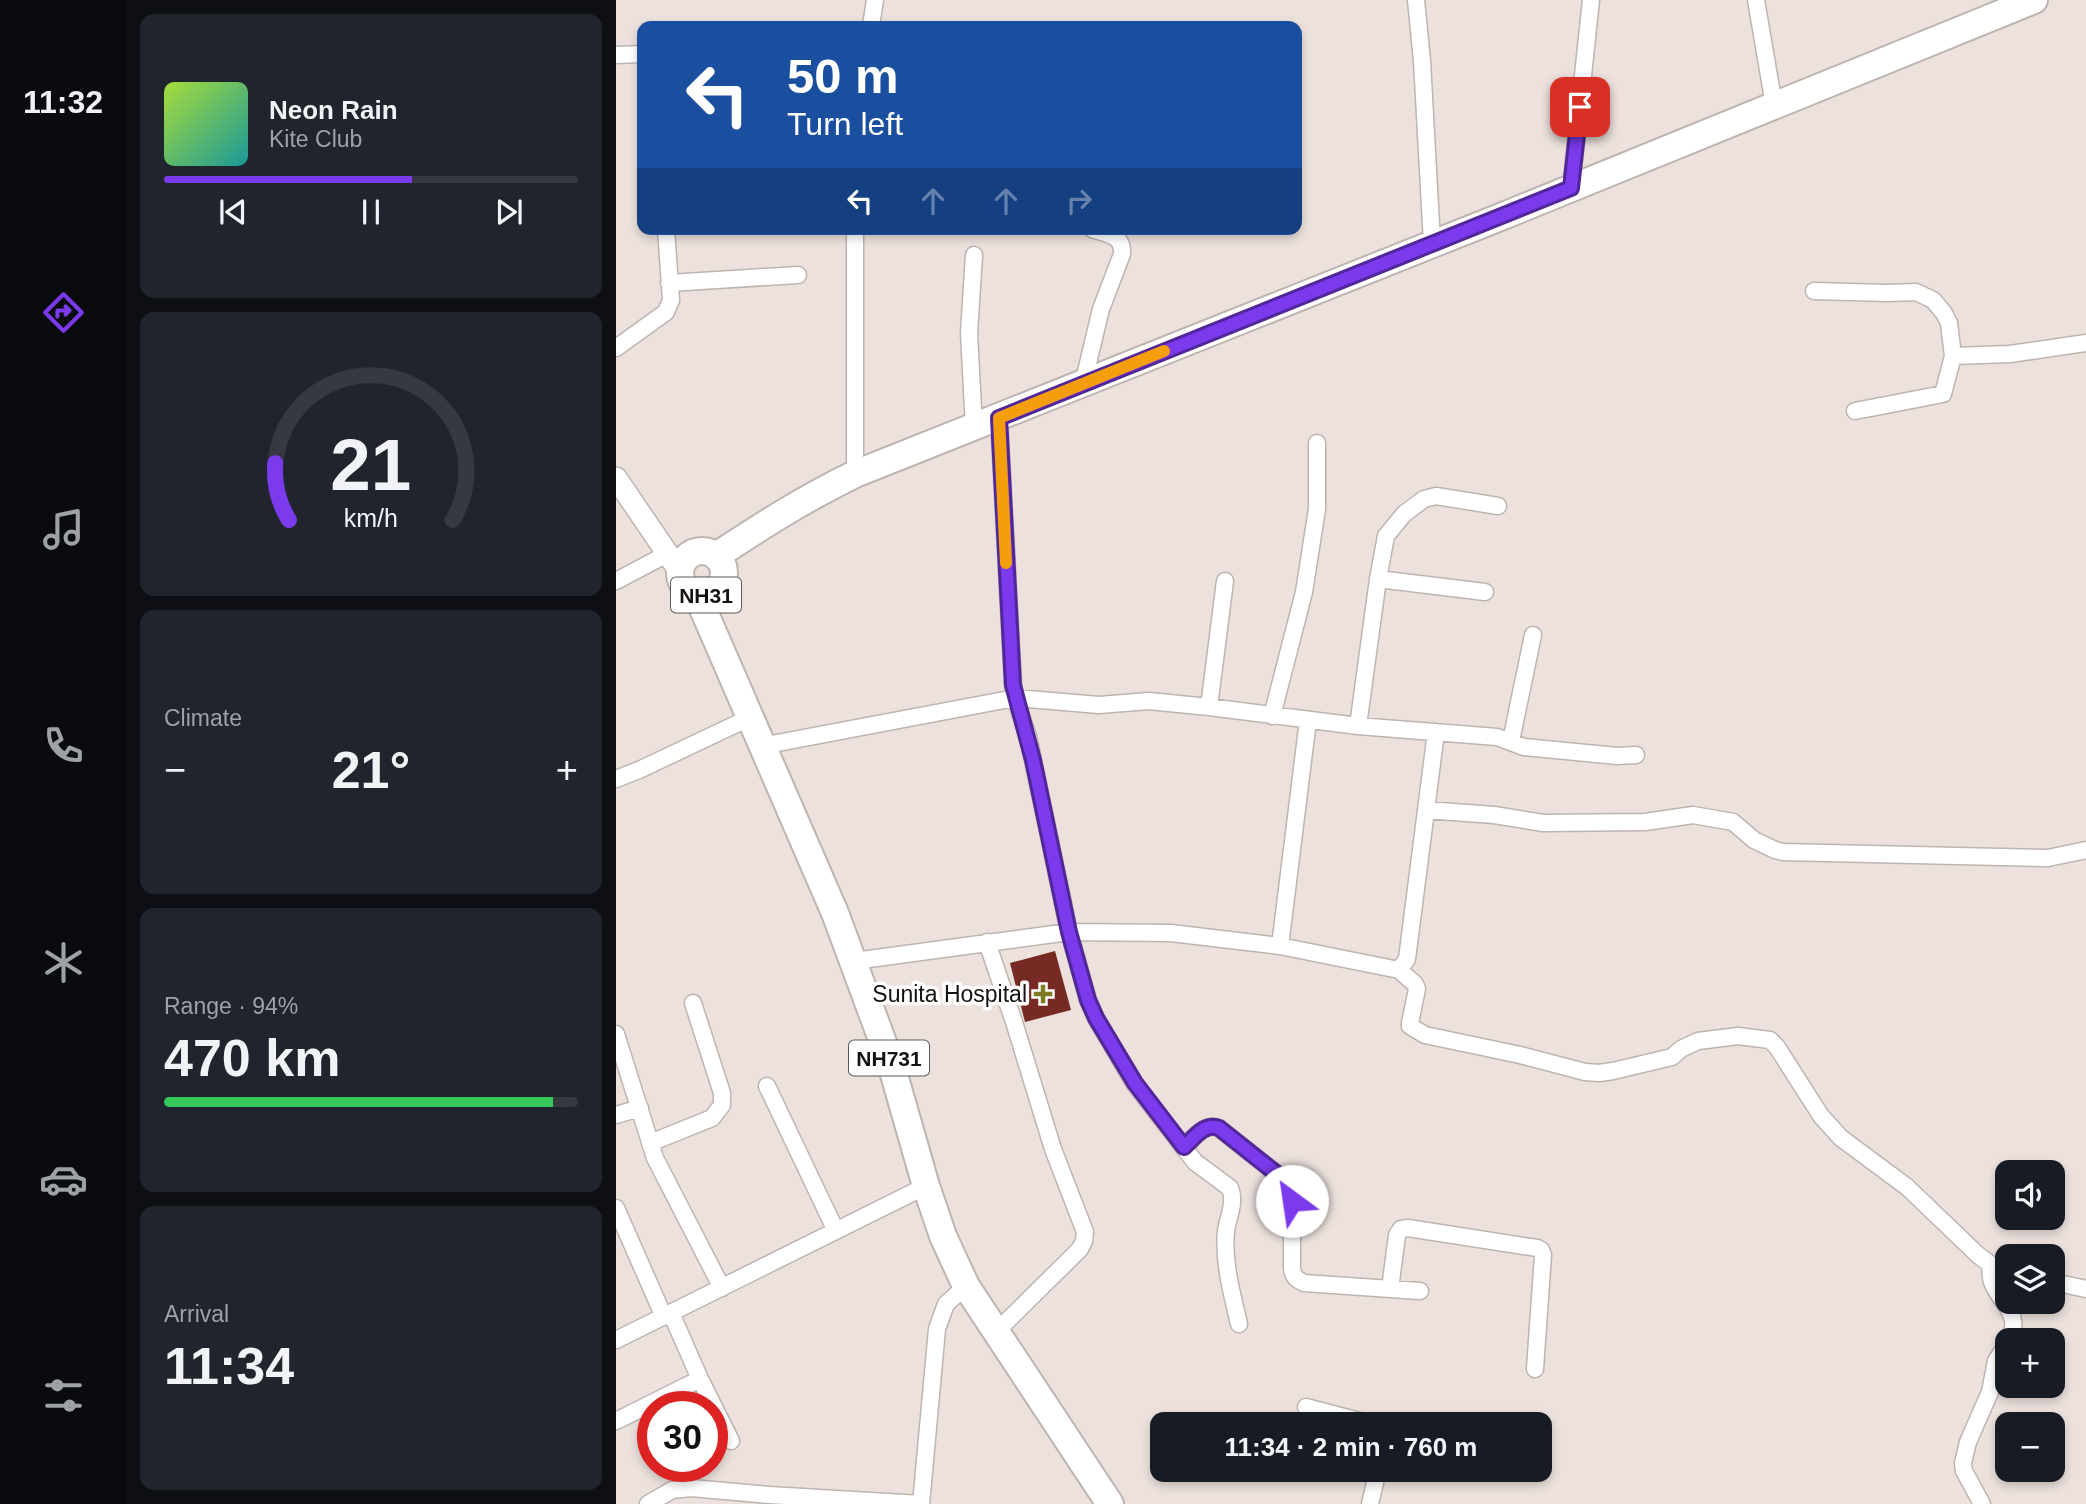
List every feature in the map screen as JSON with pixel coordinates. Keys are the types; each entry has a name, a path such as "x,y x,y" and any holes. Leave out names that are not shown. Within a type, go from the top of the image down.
{"highway":[{"path":"716,556 773,518 855,474 2034,0"},
{"name":"NH31","path":"697,551 707,551 716,556 722,564 722,583 715,591 696,595 682,582 673,563 682,563 688,555 697,551"},
{"name":"NH731","path":"696,595 835,913 891,1064 943,1236 966,1286 1110,1504"}],"main road":[{"path":"616,478 673,563"}],"street":[{"path":"872,21 875,0"},
{"path":"1416,0 1432,243"},
{"path":"1571,188 1591,0"},
{"path":"1756,0 1774,105"},
{"path":"616,55 637,54"},
{"path":"616,348 666,312 671,300 666,235"},
{"path":"855,474 856,235"},
{"path":"1083,384 1101,309 1122,254 1122,247 1116,237 1110,235"},
{"path":"974,255 969,333 974,428"},
{"path":"669,283 798,275"},
{"path":"1814,291 1916,292 1933,300 1949,323 1953,356 1943,394 1855,411"},
{"path":"1953,356 2010,354 2086,343"},
{"path":"999,418 1015,698 1028,736 1069,932 1088,1000 1135,1083 1195,1162 1232,1192 1225,1255 1239,1324"},
{"path":"1272,716 1304,592 1317,509 1317,443"},
{"path":"1358,726 1386,536 1404,514 1424,499 1436,496 1498,506"},
{"path":"616,581 673,563"},
{"path":"1378,579 1485,592"},
{"path":"1209,707 1225,581"},
{"path":"1511,741 1532,635"},
{"path":"762,746 1015,698 1099,705 1140,701 1209,707 1358,726 1497,737 1524,747 1617,756 1636,755"},
{"path":"616,779 750,718"},
{"path":"1280,946 1308,720"},
{"path":"1399,970 1407,959 1436,732"},
{"path":"1426,810 1543,823 1645,822 1693,815 1733,822 1754,840 1783,852 2048,858 2086,850"},
{"path":"853,961 1069,932 1171,933 1280,946 1399,970 1417,989 1410,1023 1415,1031 1585,1072 1613,1072 1656,1062 1672,1057 1698,1041 1738,1036 1770,1040 1821,1116 1841,1138 1907,1187 1978,1255 1995,1266"},
{"path":"987,942 1053,1149 1085,1232 1080,1249 997,1331"},
{"path":"650,1143 712,1118 722,1105 722,1093 693,1003"},
{"path":"616,1034 655,1158 722,1288"},
{"path":"767,1086 836,1231"},
{"path":"616,1115 640,1108"},
{"path":"1184,1147 1213,1125 1287,1182 1292,1201 1292,1268 1296,1279 1304,1283 1420,1291"},
{"path":"616,1340 926,1186"},
{"path":"616,1208 731,1441"},
{"path":"1390,1289 1397,1235 1401,1229 1541,1250 1543,1255 1535,1369"},
{"path":"1990,1264 1992,1282 2010,1309 2014,1328"},
{"path":"2065,1285 2086,1289"},
{"path":"648,1504 680,1488 730,1497 921,1504 937,1329 946,1304 966,1286"},
{"path":"1982,1504 1964,1471 1963,1463 1968,1442 1990,1392 1995,1366"},
{"path":"616,1421 700,1379"},
{"path":"1306,1407 1325,1412"},
{"path":"1370,1504 1375,1482"}],"building":[{"path":"1055,951 1071,1010 1025,1022 1010,963"}],"slow traffic":[{"path":"1006,563 999,418 1164,351"}],"place":[{"name":"Sunita Hospital","path":"1043,994"}],"route":[{"path":"1292,1201 1287,1182 1219,1128 1213,1125 1207,1127 1184,1147 1135,1083 1088,1000 1069,932 1033,760 1013,685 999,418 1571,188 1580,107"}]}
